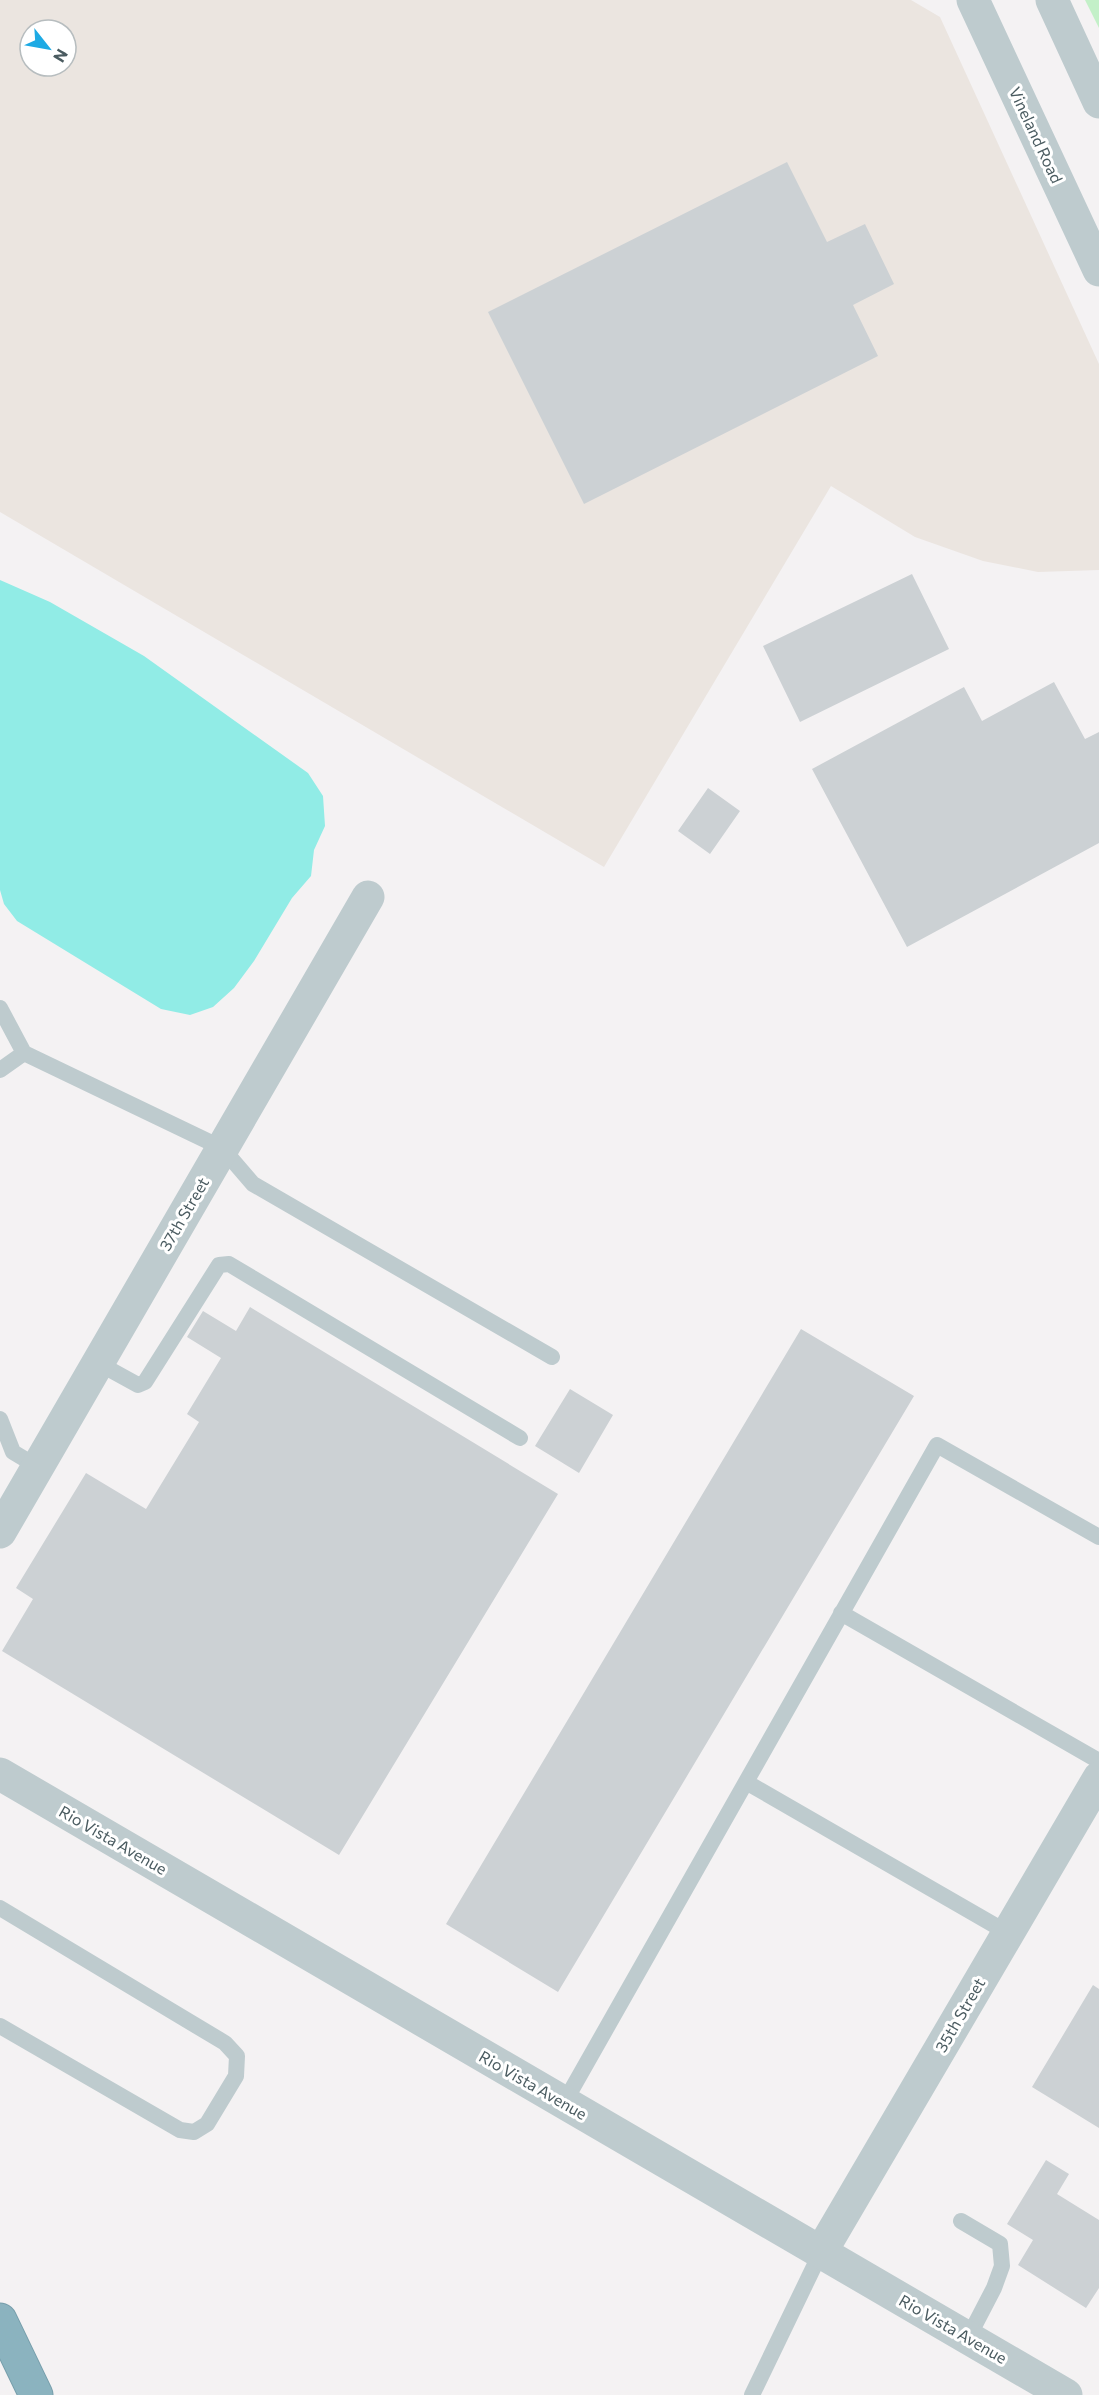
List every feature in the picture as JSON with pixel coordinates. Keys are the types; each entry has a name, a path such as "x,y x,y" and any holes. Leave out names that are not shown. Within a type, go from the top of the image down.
{"highway":[{"path":"0,2320 36,2395"}],"street":[{"name":"Vineland Road","path":"973,0 1099,270"},
{"path":"1052,0 1099,102"},
{"name":"37th Street","path":"0,1532 368,897"},
{"name":"Rio Vista Avenue","path":"0,1774 1066,2395"},
{"name":"35th Street","path":"821,2252 1097,1780"}],"lane":[{"path":"0,1008 24,1053 222,1148 253,1184 552,1357"},
{"path":"0,1070 24,1053"},
{"path":"98,1363 138,1384 145,1383 219,1265 229,1264 520,1438"},
{"path":"0,1419 3,1442 13,1452 38,1467"},
{"path":"564,2103 937,1444 1099,1537"},
{"path":"842,1613 1097,1780"},
{"path":"746,1782 1008,1933"},
{"path":"0,1908 225,2043 237,2056 236,2076 207,2124 194,2132 180,2130 0,2026"},
{"path":"961,2221 1000,2244 1002,2266 994,2288 968,2338"},
{"path":"752,2395 821,2252"}],"shaded area":[{"path":"0,0 911,0 940,17 1099,364 1099,570 1038,572 983,561 915,537 831,486 604,867 0,512"}],"green space":[{"path":"1085,0 1099,0 1099,28"}],"water":[{"path":"0,580 50,602 144,656 308,773 323,796 325,826 314,850 311,876 292,898 254,961 234,988 213,1007 190,1015 161,1009 17,921 4,904 0,890"}],"building":[{"path":"787,162 827,242 865,224 894,284 853,305 878,356 584,504 488,312"},
{"path":"912,574 949,649 800,722 763,646"},
{"path":"1054,682 1085,739 1099,732 1099,843 907,947 812,769 964,687 982,721"},
{"path":"708,788 740,811 710,854 678,831"},
{"path":"250,1307 558,1494 339,1855 2,1651 33,1599 16,1588 86,1473 146,1509 199,1422 187,1414 221,1358 187,1337 203,1311 236,1331"},
{"path":"801,1329 914,1396 558,1992 446,1924"},
{"path":"570,1389 613,1415 579,1473 535,1446"},
{"path":"1093,1985 1099,1989 1099,2128 1032,2087"},
{"path":"1046,2160 1069,2174 1057,2194 1099,2220 1099,2288 1086,2308 1018,2265 1033,2240 1007,2224"}]}
